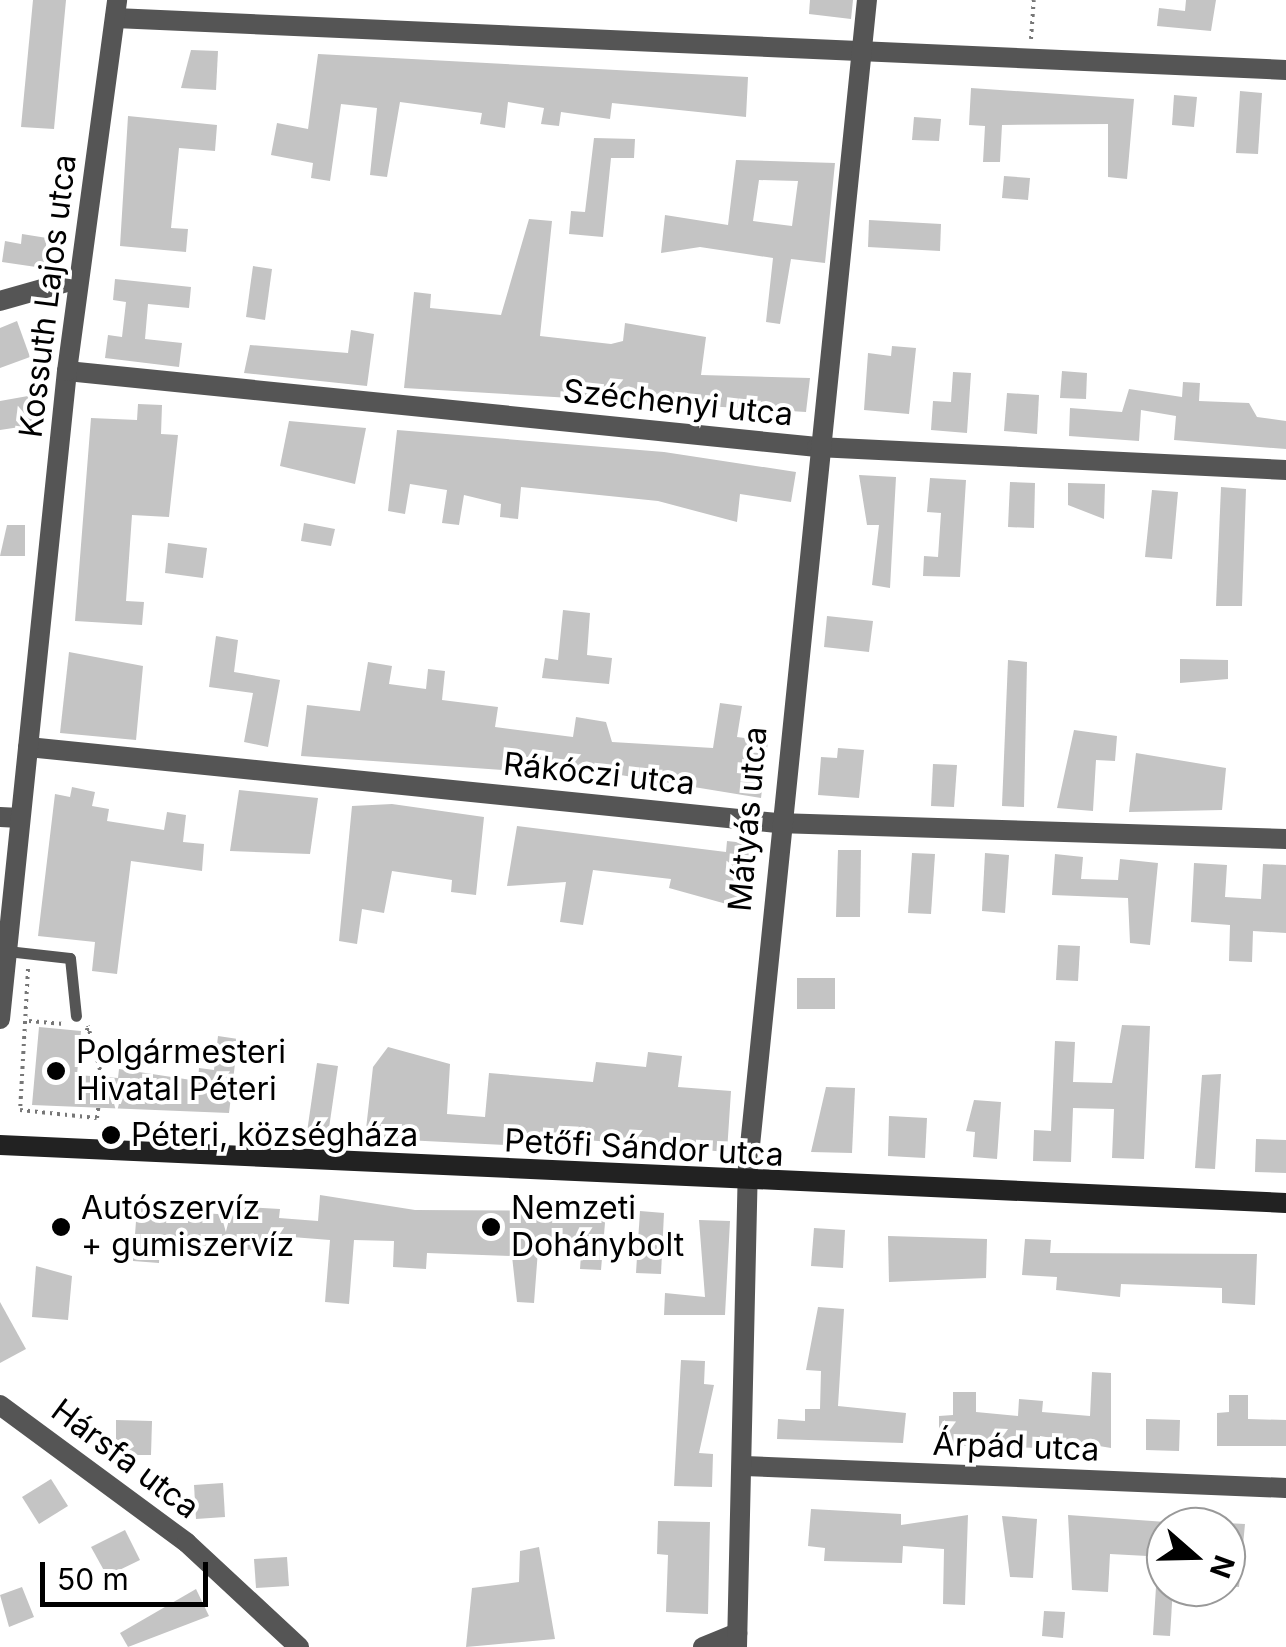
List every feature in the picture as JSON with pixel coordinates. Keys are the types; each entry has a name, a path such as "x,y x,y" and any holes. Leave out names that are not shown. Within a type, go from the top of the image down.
{"main road":[{"name":"Petőfi Sándor utca","path":"0,1145 747,1184 1286,1203"}],"street":[{"name":"Mátyás utca","path":"737,1640 744,1466 747,1184 777,822 817,447 866,53 867,0"},
{"path":"116,9 866,53 1286,70"},
{"name":"Kossuth Lajos utca","path":"0,1019 17,951 10,818 28,747 78,278 116,9"},
{"path":"0,301 78,278"},
{"name":"Széchenyi utca","path":"67,371 817,447 1286,470"},
{"name":"Rákóczi utca","path":"28,747 777,822 1286,839"},
{"name":"Hársfa utca","path":"0,1404 188,1543 300,1647"},
{"name":"Árpád utca","path":"744,1466 1286,1488"},
{"path":"703,1647 737,1640"}],"lane":[{"path":"17,951 70,958 76,1016"}],"path":[{"path":"1030,59 1034,0"},
{"path":"17,951 20,1110 97,1118 96,1026"},
{"path":"78,1066 88,1026"}],"building":[{"path":"33,0 66,0 54,129 21,127"},
{"path":"810,0 853,0 851,19 809,14"},
{"path":"1186,0 1216,0 1211,31 1157,26 1159,8 1185,11"},
{"path":"191,50 218,51 216,90 181,88"},
{"path":"318,54 748,77 746,117 612,103 610,119 561,112 559,126 541,124 544,108 508,102 505,128 480,124 482,113 400,102 387,177 370,175 377,108 341,104 330,181 311,178 313,163 271,155 277,123 308,129"},
{"path":"971,88 1134,99 1127,179 1108,177 1108,124 1002,125 1000,162 983,162 985,126 969,125"},
{"path":"1240,91 1262,93 1258,154 1236,153"},
{"path":"1174,95 1197,97 1194,127 1172,125"},
{"path":"128,116 217,125 215,151 179,148 171,228 188,229 186,252 120,246"},
{"path":"914,117 941,119 939,141 912,140"},
{"path":"594,138 635,139 634,158 611,158 603,237 569,234 571,211 585,212"},
{"path":"736,160 835,163 825,263 791,259 780,324 766,322 773,258 700,247 661,253 665,215 728,225","holes":["759,180 798,181 792,226 753,221"]},
{"path":"1004,176 1030,178 1028,200 1002,198"},
{"path":"529,219 552,221 540,336 611,344 623,341 625,323 706,337 701,375 810,378 806,412 404,388 414,292 431,294 430,308 501,315"},
{"path":"869,220 941,224 940,251 868,247"},
{"path":"22,234 47,238 43,268 2,262 5,241 21,244"},
{"path":"253,266 272,269 265,320 246,317"},
{"path":"115,279 191,287 189,308 148,304 145,339 182,343 179,367 105,358 108,335 122,337 126,302 113,300"},
{"path":"17,321 30,357 0,368 0,328"},
{"path":"351,330 374,334 367,386 244,373 250,345 348,353"},
{"path":"892,346 916,348 909,414 864,410 868,353 891,356"},
{"path":"1062,371 1087,373 1086,399 1060,398"},
{"path":"953,372 971,373 967,433 931,430 933,401 951,402"},
{"path":"1183,382 1200,383 1199,401 1249,403 1257,417 1286,421 1286,449 1174,440 1176,416 1141,410 1139,441 1069,436 1070,408 1122,412 1129,389 1182,397"},
{"path":"1007,393 1039,395 1037,434 1004,431"},
{"path":"28,396 33,425 0,430 0,401"},
{"path":"138,404 162,405 161,434 178,435 169,517 132,515 126,601 144,602 142,625 75,621 91,418 137,420"},
{"path":"289,421 366,428 355,484 280,466"},
{"path":"397,430 664,452 796,472 791,502 740,494 737,522 658,501 521,487 518,519 500,517 501,504 464,495 459,525 442,523 447,490 410,484 405,514 388,511"},
{"path":"859,475 896,477 890,588 872,585 879,525 867,525"},
{"path":"930,478 966,480 960,577 923,576 924,556 938,557 941,513 927,512"},
{"path":"1010,482 1035,483 1034,528 1008,527"},
{"path":"1068,483 1105,484 1104,519 1068,505"},
{"path":"1221,487 1246,489 1242,606 1216,606"},
{"path":"1152,490 1178,492 1172,559 1145,557"},
{"path":"304,523 335,529 331,546 301,541"},
{"path":"7,525 25,525 25,556 0,556"},
{"path":"168,543 207,548 203,578 165,573"},
{"path":"563,610 590,613 587,655 612,658 609,684 542,678 545,658 558,660"},
{"path":"827,616 873,621 869,652 824,647"},
{"path":"216,636 238,640 234,672 280,680 268,747 244,742 253,693 209,687"},
{"path":"69,652 143,666 136,740 60,733"},
{"path":"1180,659 1228,660 1228,679 1180,683"},
{"path":"1008,660 1027,662 1024,807 1002,806"},
{"path":"368,662 392,666 389,684 426,689 428,669 445,671 442,700 498,707 495,727 573,737 576,717 606,722 612,742 713,748 720,703 742,706 737,737 768,741 761,798 547,763 546,773 301,756 307,705 360,711"},
{"path":"1074,730 1117,736 1115,761 1096,760 1093,811 1057,808"},
{"path":"838,748 864,750 859,798 818,795 821,757 837,758"},
{"path":"1136,753 1226,768 1222,810 1129,812"},
{"path":"933,764 957,765 954,807 931,806"},
{"path":"72,787 95,792 92,806 109,809 107,821 164,830 167,812 186,815 183,842 204,844 202,871 131,861 117,974 92,971 95,942 38,936 55,794 70,797"},
{"path":"239,790 318,798 310,854 230,851"},
{"path":"392,804 484,817 476,895 451,892 452,880 392,871 384,913 362,909 357,944 339,941 352,806"},
{"path":"517,826 726,852 727,841 754,844 748,910 669,888 671,879 593,870 583,925 560,922 566,882 507,886"},
{"path":"838,850 861,850 860,917 836,917"},
{"path":"912,853 935,854 931,914 908,913"},
{"path":"985,853 1009,855 1005,913 982,911"},
{"path":"1055,854 1083,857 1081,879 1118,880 1120,859 1158,863 1150,945 1130,943 1128,898 1052,895"},
{"path":"1194,863 1227,865 1225,897 1261,899 1263,864 1286,865 1286,933 1253,931 1252,962 1229,961 1230,925 1191,922"},
{"path":"1058,945 1080,946 1078,981 1056,980"},
{"path":"797,978 835,978 835,1009 797,1009"},
{"path":"1122,1025 1150,1026 1144,1159 1112,1158 1114,1109 1073,1108 1071,1162 1033,1161 1034,1130 1051,1131 1055,1041 1075,1042 1073,1082 1112,1083"},
{"path":"39,1027 81,1031 77,1075 118,1078 119,1069 198,1081 199,1068 214,1070 218,1036 238,1039 229,1113 32,1105"},
{"path":"388,1047 450,1064 447,1114 485,1117 489,1073 593,1082 596,1062 646,1067 648,1052 682,1056 678,1087 731,1091 727,1152 563,1138 562,1148 365,1138 373,1067"},
{"path":"317,1063 338,1066 328,1135 307,1132"},
{"path":"1221,1074 1215,1169 1195,1168 1202,1075"},
{"path":"826,1087 855,1088 852,1153 811,1152"},
{"path":"974,1100 1001,1102 997,1159 973,1157 975,1132 966,1131"},
{"path":"889,1116 927,1118 925,1158 888,1156"},
{"path":"1256,1139 1286,1140 1286,1173 1255,1172"},
{"path":"320,1195 415,1210 606,1211 601,1270 580,1269 582,1240 539,1237 534,1303 517,1302 512,1256 427,1253 426,1269 393,1267 394,1241 354,1240 349,1304 325,1302 330,1240 279,1236 278,1252 160,1242 159,1263 133,1261 137,1208 244,1216 245,1207 280,1209 279,1218 318,1221"},
{"path":"640,1211 664,1213 661,1274 636,1273"},
{"path":"699,1220 730,1221 725,1315 664,1315 665,1293 705,1297"},
{"path":"814,1228 845,1230 843,1268 811,1266"},
{"path":"888,1236 987,1239 986,1278 889,1282"},
{"path":"1025,1239 1051,1240 1050,1253 1257,1254 1255,1305 1222,1303 1222,1288 1121,1284 1120,1297 1056,1290 1057,1277 1022,1275"},
{"path":"36,1266 72,1276 68,1320 32,1317"},
{"path":"0,1302 26,1349 0,1363"},
{"path":"818,1307 844,1309 838,1406 906,1413 903,1443 777,1439 778,1419 805,1421 805,1409 820,1409 821,1371 806,1370"},
{"path":"681,1360 705,1361 704,1384 714,1385 699,1453 713,1454 712,1487 674,1486"},
{"path":"1092,1372 1111,1373 1111,1448 1040,1436 1039,1448 939,1445 939,1416 953,1415 953,1392 976,1392 976,1412 1018,1416 1019,1399 1043,1401 1042,1412 1090,1416"},
{"path":"1229,1395 1248,1395 1248,1419 1286,1420 1286,1446 1217,1446 1217,1413 1229,1412"},
{"path":"1146,1419 1180,1420 1179,1451 1146,1450"},
{"path":"116,1420 152,1421 151,1455 116,1455"},
{"path":"51,1479 68,1506 39,1524 22,1497"},
{"path":"223,1483 225,1517 196,1519 194,1485"},
{"path":"811,1509 901,1514 901,1525 968,1515 965,1605 943,1604 944,1549 903,1546 902,1563 824,1561 825,1548 808,1546"},
{"path":"1068,1515 1146,1521 1146,1556 1110,1554 1108,1592 1072,1590"},
{"path":"1002,1516 1037,1519 1033,1578 1010,1577"},
{"path":"658,1521 710,1522 708,1614 666,1612 668,1555 657,1554"},
{"path":"125,1530 140,1560 107,1576 91,1547"},
{"path":"539,1547 555,1639 466,1647 472,1588 519,1582 520,1551"},
{"path":"287,1557 289,1586 256,1588 254,1559"},
{"path":"22,1587 34,1617 9,1627 0,1595"},
{"path":"196,1589 209,1616 128,1647 120,1633"},
{"path":"1155,1607 1172,1607 1170,1636 1153,1635"},
{"path":"1044,1611 1065,1612 1063,1638 1042,1636"}],"place":[{"name":"Polgármesteri Hivatal Péteri","path":"56,1071"},
{"name":"Péteri, községháza","path":"111,1135"},
{"name":"Autószervíz + gumiszervíz","path":"61,1227"},
{"name":"Nemzeti Dohánybolt","path":"491,1227"}]}
